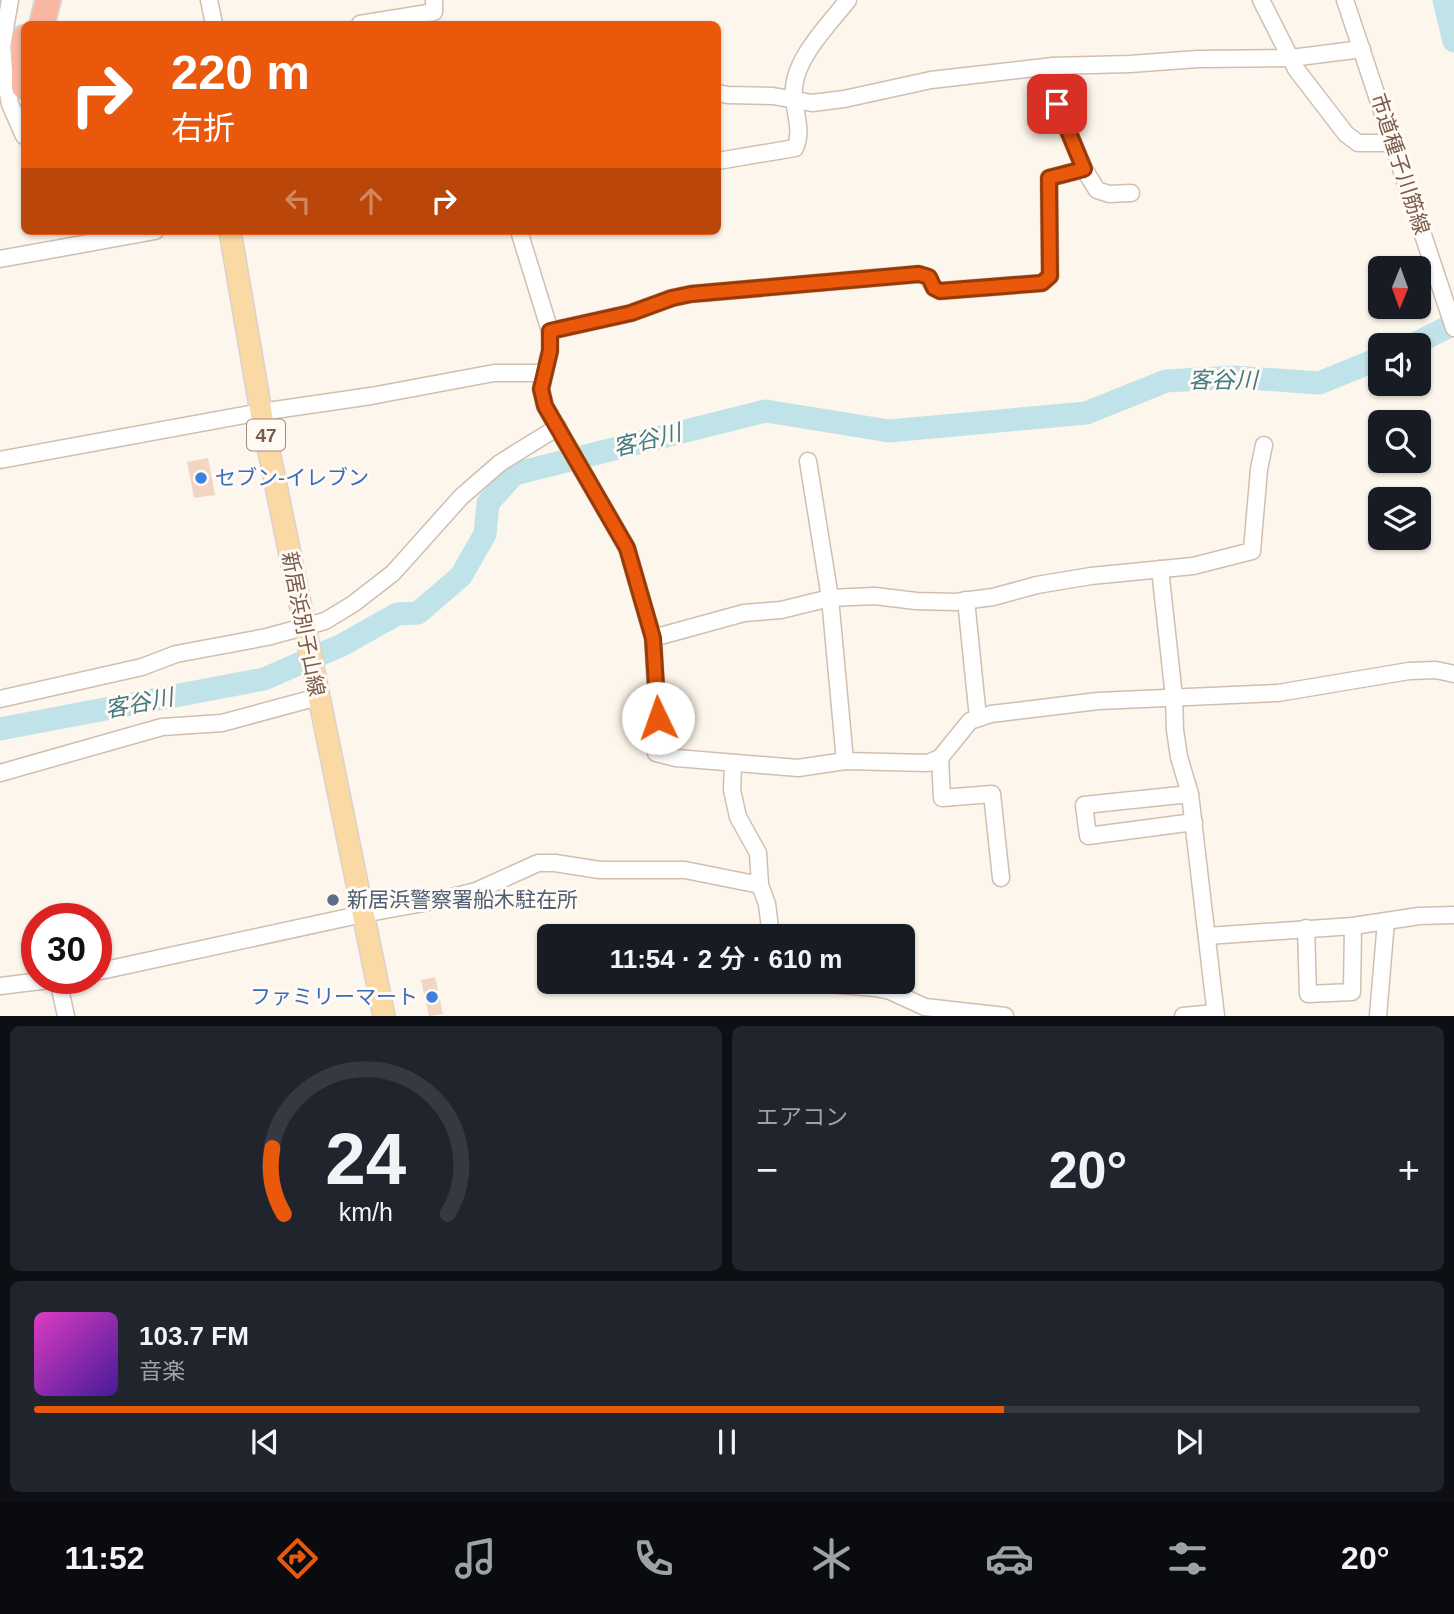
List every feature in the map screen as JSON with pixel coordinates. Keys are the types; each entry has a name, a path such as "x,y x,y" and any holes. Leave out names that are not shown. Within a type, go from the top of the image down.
{"highway":[{"path":"28,21 33,0"},
{"path":"43,21 48,0"}],"main road":[{"name":"新居浜別子山線","path":"231,235 261,412 384,1016"}],"street":[{"path":"10,0 2,46 2,72 10,104 21,129"},
{"path":"209,0 213,21"},
{"path":"721,160 795,148 800,139 794,88 800,64 848,0"},
{"path":"1261,0 1296,69 1346,134 1358,142 1394,143"},
{"name":"市道種子川筋線","path":"1345,0 1454,328"},
{"path":"378,21 434,12"},
{"path":"721,93 812,103 844,99 931,80 1053,66 1198,59 1291,58 1362,49"},
{"path":"1053,66 1057,104 1084,169 1097,190 1109,194 1131,193"},
{"path":"550,331 631,313 691,294 919,274 929,277 934,288 940,291 1042,283 1050,276 1049,178 1084,169"},
{"path":"0,258 130,235"},
{"path":"520,235 550,331 550,351 541,389 545,406 627,548 653,638 659,741 656,753 676,758 799,768 845,761 928,763 940,758 970,721 991,714 1098,701 1278,693 1409,671 1436,670 1454,674"},
{"path":"0,460 494,373 543,373"},
{"path":"0,699 142,667 176,654 305,633 354,604 393,573 461,497 500,463 559,429"},
{"path":"653,638 744,612 781,610 830,598 875,596 916,601 993,597 1037,585 1091,576 1193,566 1252,551 1259,469 1264,445"},
{"path":"808,461 830,598 845,761"},
{"path":"1160,569 1179,757 1190,794 1216,1014 1183,1016"},
{"path":"966,600 978,718"},
{"path":"0,773 162,727 222,723 317,694"},
{"path":"940,758 942,798 992,794 1001,878"},
{"path":"733,763 733,790 738,817 758,853 760,885 767,904 770,924"},
{"path":"1190,794 1084,805 1088,835 1194,822"},
{"path":"112,969 440,900 476,891 538,863 600,870 685,870 760,885"},
{"path":"1207,936 1353,926 1419,916 1454,915"},
{"path":"1378,1016 1386,921"},
{"path":"1306,929 1308,994 1352,992 1353,926"},
{"path":"0,986 21,984"},
{"path":"64,994 66,1016"},
{"path":"892,994 904,1008 925,1007 1005,1016"}],"building":[{"name":"セブン-イレブン","path":"208,458 215,495 194,498 187,462"},
{"name":"ファミリーマート","path":"435,977 443,1014 429,1016 421,980"}],"waterway":[{"path":"1444,0 1454,41"},
{"name":"客谷川","path":"1431,336 1454,324"},
{"name":"客谷川","path":"0,729 264,679 342,645 397,614 418,613 461,576 485,534 488,503 514,474 766,411 889,431 1086,413 1166,381 1233,377 1319,383 1368,363"}],"place":[{"name":"セブン-イレブン","path":"201,478"},
{"name":"新居浜警察署船木駐在所","path":"333,900"},
{"name":"ファミリーマート","path":"432,997"}],"route":[{"path":"658,718 653,638 627,548 545,406 541,389 550,351 550,331 631,313 691,294 919,274 929,277 934,288 940,291 1042,283 1050,276 1049,178 1084,169 1057,104"}]}
